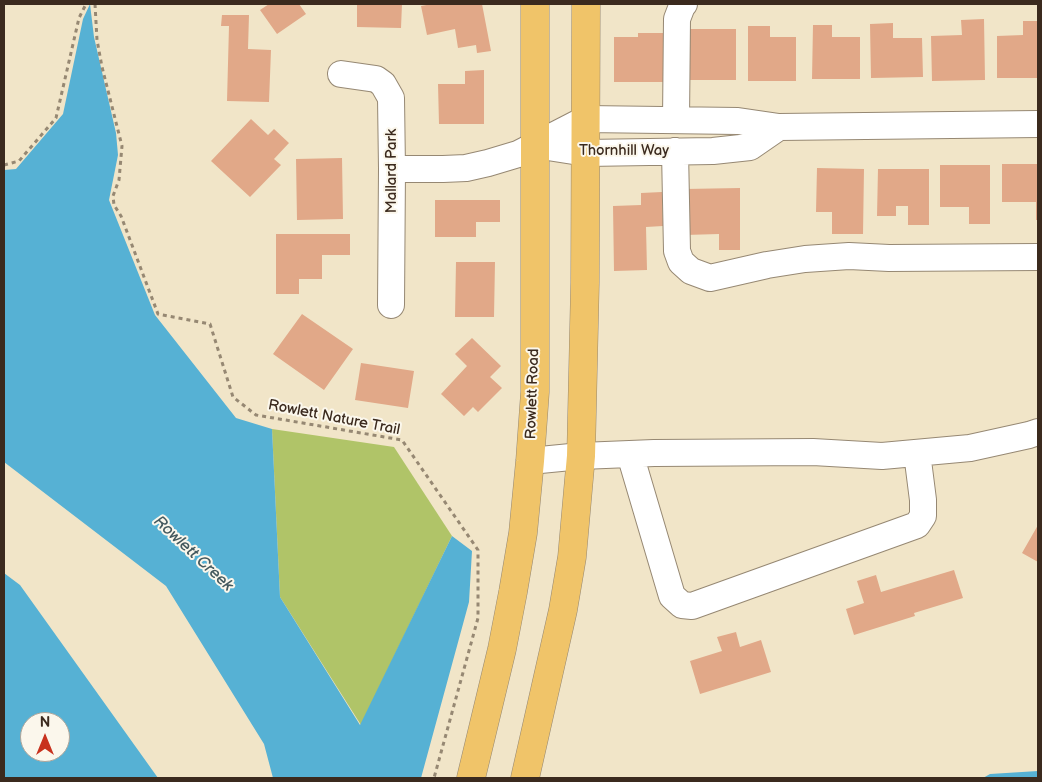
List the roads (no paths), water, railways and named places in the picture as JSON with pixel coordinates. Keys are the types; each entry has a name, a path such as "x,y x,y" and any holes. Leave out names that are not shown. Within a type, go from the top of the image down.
{"main road":[{"name":"Rowlett Road","path":"471,778 513,592 523,534 530,461 535,392 535,4"},
{"path":"525,778 563,610 572,557 581,456 586,283 586,4"}],"street":[{"path":"676,120 677,19 684,4"},
{"name":"Mallard Park","path":"341,74 376,79 383,84 391,98 391,305"},
{"name":"Thornhill Way","path":"535,145 586,119 738,121 778,127 1038,124"},
{"name":"Thornhill Way","path":"535,145 586,153 713,151 750,146 778,127"},
{"path":"392,169 466,168 518,154 535,145"},
{"path":"674,151 677,252 681,262 691,271 710,278 767,265 849,256 889,258 1038,257"},
{"path":"530,461 630,454 813,452 882,456 970,448 1038,432"},
{"path":"630,454 672,596 682,605 692,606 917,525 922,516 917,453"}],"water":[{"name":"Rowlett Creek","path":"90,4 94,37 116,133 118,155 109,200 155,315 236,418 272,429 280,597 360,725 452,536 472,551 469,602 421,778 273,778 264,744 166,586 4,462 4,170 16,169 63,114 83,19"},
{"path":"4,573 20,585 158,778 4,778"},
{"path":"1038,771 1038,778 983,778 990,774"}]}
